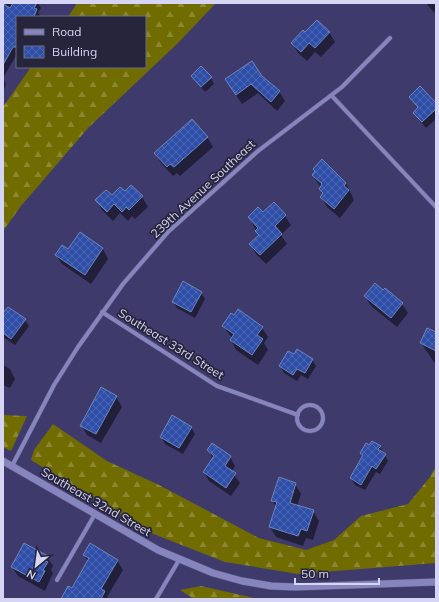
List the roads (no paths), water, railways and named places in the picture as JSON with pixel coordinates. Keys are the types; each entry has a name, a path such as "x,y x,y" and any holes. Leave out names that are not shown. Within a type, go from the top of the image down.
{"street":[{"name":"239th Avenue Southeast","path":"12,466 54,385 102,312 123,284 168,232 258,151 332,96 390,38"},
{"path":"332,96 436,207"},
{"name":"Southeast 33rd Street","path":"102,312 191,371 217,386 298,416"},
{"path":"311,406 315,407 322,413 322,422 314,431 305,430 299,424 298,416 302,408 311,406"},
{"name":"Southeast 32nd Street","path":"3,461 158,550 213,573 242,581 270,586 345,586 436,582"},
{"path":"57,580 94,514"},
{"path":"156,599 179,560"}]}
